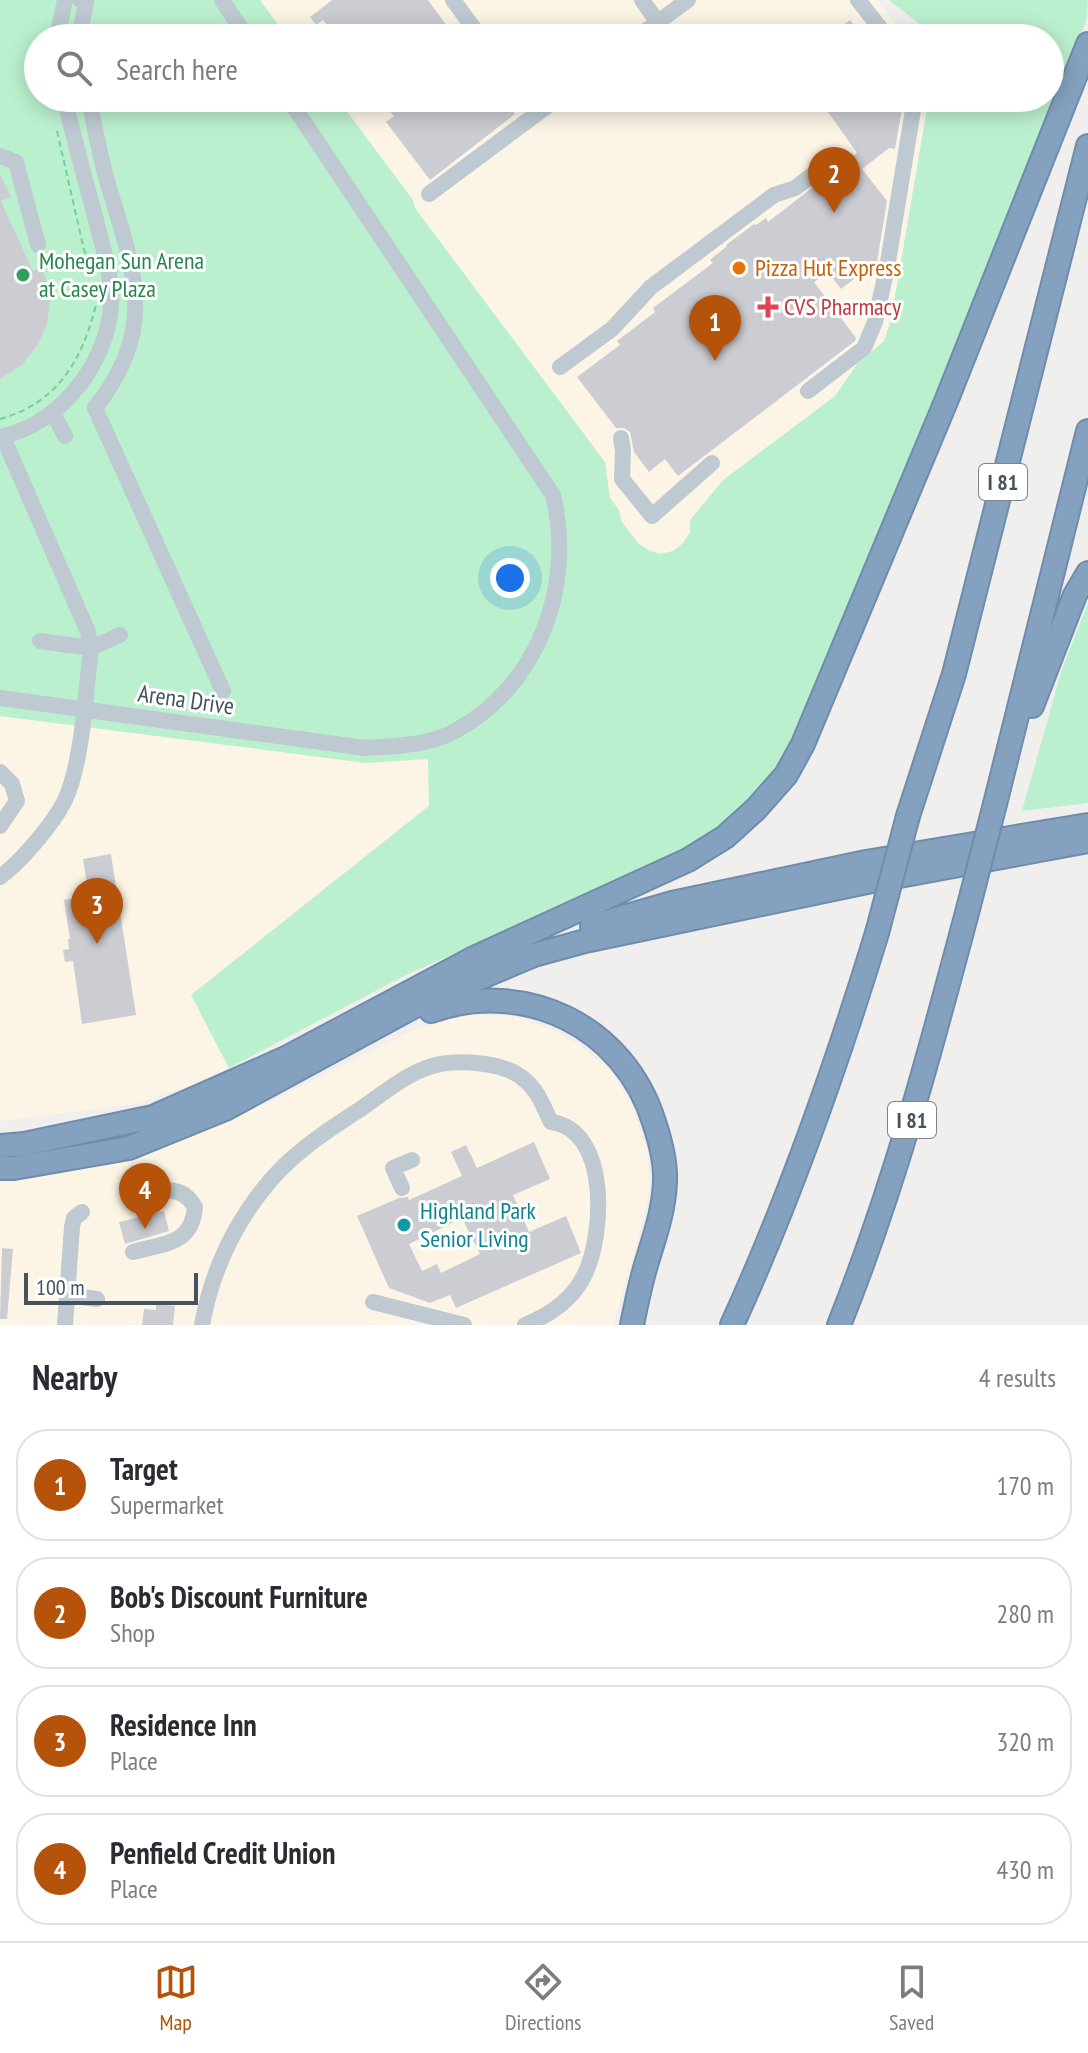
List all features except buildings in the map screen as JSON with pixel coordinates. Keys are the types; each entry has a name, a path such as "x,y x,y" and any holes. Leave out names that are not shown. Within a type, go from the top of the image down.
{"highway":[{"path":"1064,104 1088,44"},
{"path":"0,1168 129,1148 225,1109 474,958 688,860 725,837 756,809 786,775 803,744 947,399 1061,112"},
{"name":"I 81","path":"732,1325 795,1178 837,1062 877,933 908,816 954,674 1088,146"},
{"name":"I 81","path":"839,1325 915,1108 997,801 1088,431"},
{"path":"997,801 1075,595 1088,573"},
{"path":"312,1054 434,986 542,940 658,907 866,862 1088,825"},
{"path":"312,1054 473,979 547,951 867,882 1088,841"},
{"path":"0,1146 24,1144 153,1117 433,1010 463,1002 526,1003 575,1021 603,1042 625,1064 647,1099 660,1139 666,1180 658,1226 632,1325"}],"lane":[{"path":"60,24 65,0"},
{"path":"222,0 238,24"},
{"path":"453,0 471,24"},
{"path":"642,0 657,21"},
{"path":"653,24 688,0"},
{"path":"858,0 877,24"},
{"path":"81,24 85,1"},
{"path":"0,877 18,864 66,798 73,773 91,648 88,632 2,437 53,413 72,395 96,358 111,302 111,286 68,112"},
{"path":"92,112 136,289 135,322 130,346 119,373 95,408 223,691"},
{"name":"Arena Drive","path":"0,698 365,748 429,741 454,732 477,717 508,689 532,658 546,626 555,593 557,513 553,495 297,112"},
{"path":"429,194 540,112"},
{"path":"808,391 864,348 875,322 913,112"},
{"path":"0,156 16,162 38,245"},
{"path":"560,367 612,329 651,287 774,195 795,188 835,158"},
{"path":"53,413 65,436"},
{"path":"621,438 622,479 652,516 712,463"},
{"path":"40,641 91,648 120,635"},
{"path":"0,772 12,784 17,801 0,826"},
{"path":"202,1325 207,1301 228,1242 262,1190 281,1168 314,1139 410,1076 437,1064 467,1062 520,1075 529,1083 551,1122 567,1127 585,1148 600,1187 598,1221 585,1274 576,1289 553,1311 525,1325"},
{"path":"402,1188 393,1168 412,1160"},
{"path":"133,1252 182,1238 190,1231 195,1207 182,1193 164,1191"},
{"path":"65,1325 72,1227 74,1218 82,1212"},
{"path":"67,1295 97,1299"},
{"path":"373,1302 464,1325"}],"path":[{"path":"59,121 58,141 66,178 84,250 95,276"},
{"path":"0,419 20,413 37,403 69,372 82,350 97,300"}],"shaded area":[{"path":"239,0 877,0 896,24 257,24"},
{"path":"320,112 947,112 898,369 656,574"},
{"path":"0,716 366,763 428,750 429,805 191,995 229,1068 194,1084 135,1104 0,1121"},
{"path":"470,1014 519,1017 552,1030 582,1047 611,1071 633,1108 647,1151 650,1189 613,1325 0,1325 0,1180 117,1162 191,1137 268,1103 411,1031"}],"green space":[{"path":"0,0 260,0 278,24 24,24 24,112 347,112 413,200 415,208 605,462 610,498 619,510 622,522 638,543 660,554 673,551 683,543 690,532 690,520 723,480 835,396 857,364 884,341 891,320 926,112 1052,112 793,745 769,779 742,808 713,832 677,854 406,975 229,1068 191,995 429,806 428,759 366,763 0,716"},
{"path":"889,0 1088,0 1086,21 1064,82 1064,24 920,24"},
{"path":"1088,603 1088,803 1022,811 1062,669"}],"place":[{"name":"Bob's Discount Furniture","path":"834,213"},
{"name":"Pizza Hut Express","path":"739,268"},
{"name":"Mohegan Sun Arena at Casey Plaza","path":"23,275"},
{"name":"CVS Pharmacy","path":"768,307"},
{"name":"Target","path":"715,361"},
{"name":"Residence Inn","path":"97,944"},
{"name":"Highland Park Senior Living","path":"404,1225"},
{"name":"Penfield Credit Union","path":"145,1229"}]}
